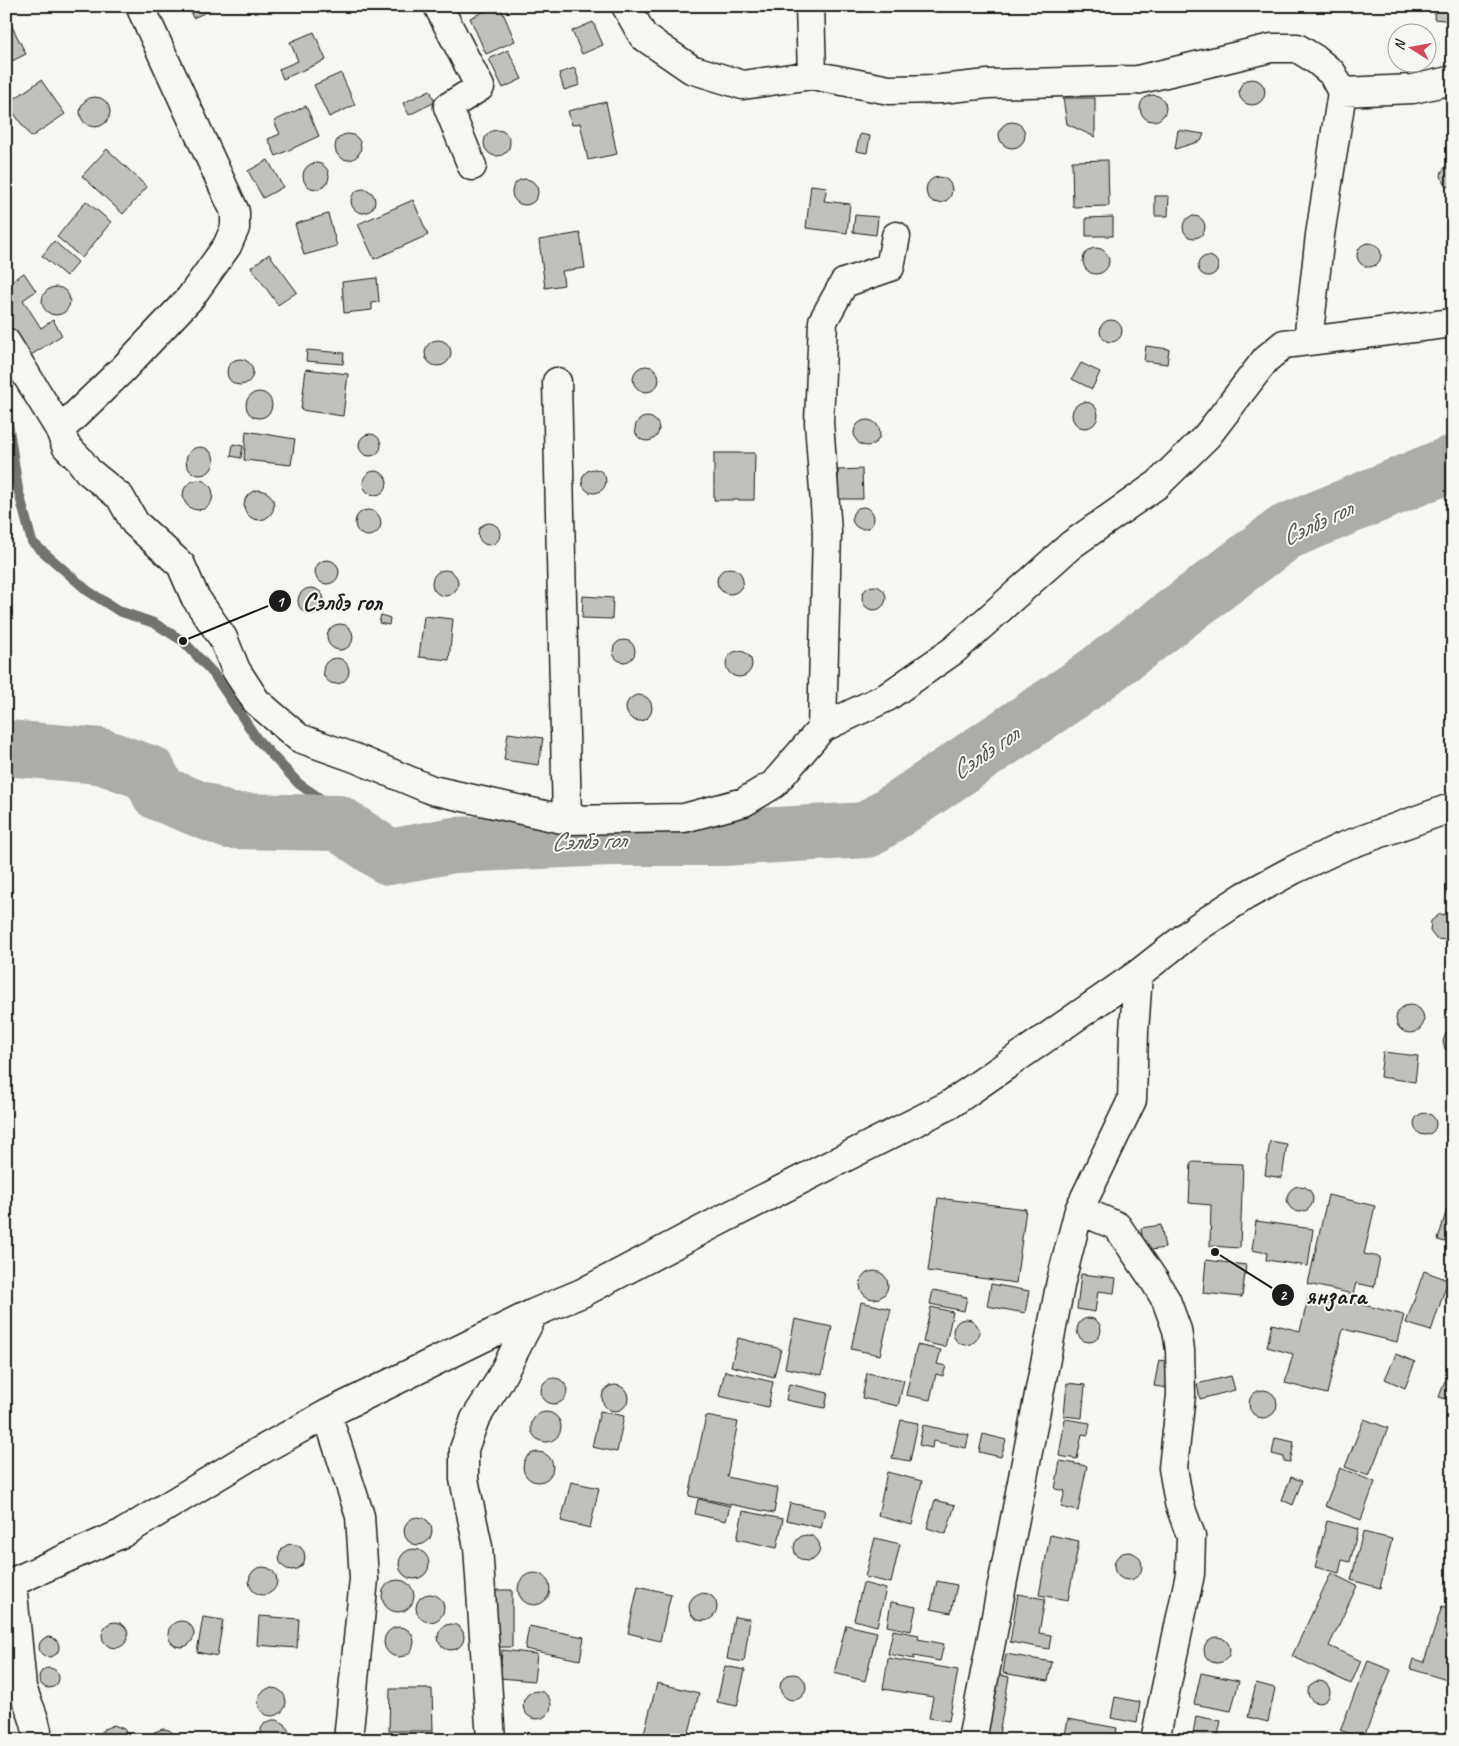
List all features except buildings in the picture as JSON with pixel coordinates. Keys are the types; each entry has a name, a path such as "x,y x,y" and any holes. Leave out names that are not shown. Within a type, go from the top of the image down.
{"street":[{"path":"60,430 123,370 190,298 227,246 235,228 235,212 140,6"},
{"path":"438,6 480,87 448,107 472,166"},
{"path":"626,6 643,36 691,70 742,85 812,75 888,90 941,89 988,84 1137,80 1271,48 1296,48 1315,59 1332,73 1342,92 1320,235 1308,341"},
{"path":"810,6 812,75"},
{"path":"1342,92 1413,89 1453,80"},
{"path":"822,728 827,532 819,422 823,321 844,283 890,267 896,236"},
{"path":"6,342 60,430 66,446 88,471 120,497 135,523 181,565 195,597 224,638 236,670 256,702 299,738 355,758 432,790 567,820 684,818 744,802 774,784 822,728 887,697 954,650 1071,545 1158,484 1207,436 1266,359 1284,344 1453,323"},
{"path":"557,382 567,820"},
{"path":"38,1740 35,1718 27,1704 22,1687 9,1584 122,1533 247,1458 327,1414 534,1313 582,1293 730,1215 949,1105 1138,974 1198,927 1245,896 1293,870 1342,847 1453,807"},
{"path":"972,1740 1061,1280 1079,1210 1132,1100 1138,974"},
{"path":"1079,1210 1117,1226 1166,1300 1177,1330 1180,1350 1181,1395 1173,1468 1179,1504 1191,1536 1190,1574 1155,1740"},
{"path":"491,1740 478,1547 464,1479 464,1449 475,1419 498,1383 534,1313"},
{"path":"327,1414 360,1516 364,1579 348,1740"}],"waterway":[{"name":"Сэлбэ гол","path":"6,409 18,489 32,542 88,591 119,611 154,623 183,641 213,673 257,739 299,784 343,814 379,834 454,845"},
{"name":"Сэлбэ гол","path":"6,748 100,756 149,773 159,793 229,821 338,823 389,857 454,845 609,838 722,838 867,830 1081,686 1286,532 1453,463"}],"place":[{"name":"Сэлбэ гол","path":"183,641"},
{"name":"янзага","path":"1215,1252"}]}
